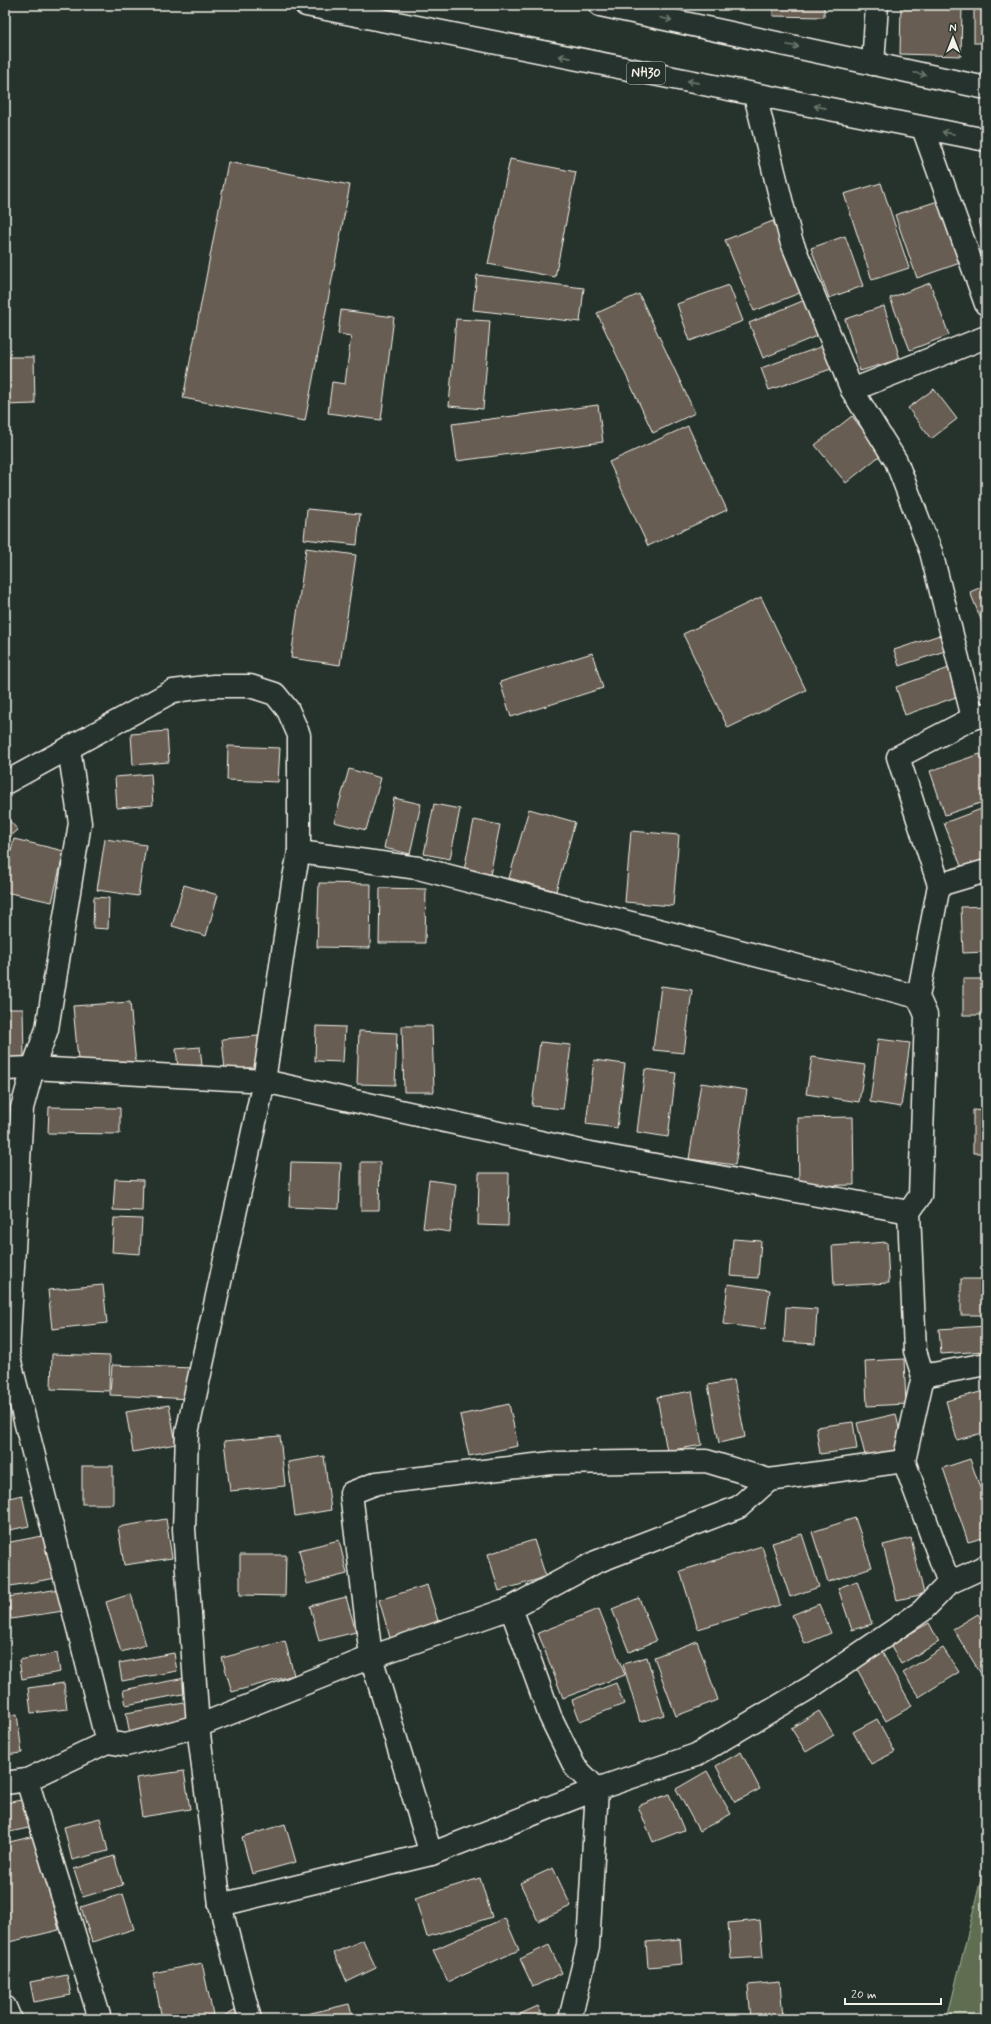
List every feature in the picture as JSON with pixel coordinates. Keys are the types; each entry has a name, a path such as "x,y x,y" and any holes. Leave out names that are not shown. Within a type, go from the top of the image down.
{"main road":[{"name":"NH30","path":"306,5 986,140"},
{"path":"600,5 622,7 986,88"},
{"path":"873,64 877,5"},
{"path":"755,94 791,240 852,390 896,461 931,552 979,716 898,756 939,885 918,997 926,1016 920,1196 909,1212 915,1351 923,1376 904,1461 950,1583"},
{"path":"923,128 986,304"},
{"path":"852,390 986,337"},
{"path":"5,783 173,691 214,686 250,686 275,694 288,710 299,735 299,852 293,883 264,1081 187,1434 184,1529 198,1726 220,1905 250,2019"},
{"path":"69,748 80,823 47,1029 33,1068 22,1108 8,1354 107,1742"},
{"path":"299,852 418,868 918,997"},
{"path":"939,885 986,871"},
{"path":"5,1069 33,1068 264,1081 585,1152 909,1212"},
{"path":"923,1376 986,1364"},
{"path":"431,1854 371,1657 352,1493 377,1483 552,1463 706,1461 769,1480 904,1461"},
{"path":"5,1783 27,1780 107,1742 126,1745 198,1726 371,1657 511,1608 596,1562 739,1507 769,1480"},
{"path":"220,1905 431,1854 597,1788 696,1755 811,1687 922,1611 950,1583 986,1566"},
{"path":"511,1608 550,1716 575,1767 597,1788 588,1946 570,2019"},
{"path":"27,1780 100,2019"},
{"path":"5,2007 10,2019"}],"green space":[{"path":"985,1862 986,2019 947,2019"}],"building":[{"path":"773,5 824,5 824,17 773,16"},
{"path":"901,5 962,5 961,56 900,54"},
{"path":"974,5 986,5 986,43 974,43"},
{"path":"510,159 576,172 555,277 488,264"},
{"path":"228,162 350,185 305,421 183,398"},
{"path":"881,183 909,268 872,280 844,194"},
{"path":"938,201 960,263 917,278 895,215"},
{"path":"986,218 986,245 979,221"},
{"path":"773,221 802,292 754,311 725,240"},
{"path":"845,236 863,286 829,298 811,248"},
{"path":"477,275 584,288 580,322 473,310"},
{"path":"930,283 949,335 910,350 890,298"},
{"path":"729,285 743,321 690,341 677,304"},
{"path":"639,294 695,413 653,433 597,313"},
{"path":"805,300 819,335 763,358 749,323"},
{"path":"884,306 900,359 860,371 845,319"},
{"path":"341,310 394,317 381,420 328,413 332,382 345,384 351,336 338,334"},
{"path":"456,319 490,321 483,409 449,406"},
{"path":"826,345 834,368 769,390 761,368"},
{"path":"5,357 34,357 35,404 5,405"},
{"path":"934,389 957,419 931,439 908,408"},
{"path":"598,405 603,442 457,461 452,424"},
{"path":"852,416 882,454 846,483 815,445"},
{"path":"688,426 727,510 648,546 609,462"},
{"path":"307,509 360,514 357,545 304,539"},
{"path":"306,548 356,555 340,665 291,658"},
{"path":"986,585 986,632 970,592"},
{"path":"761,597 806,690 728,728 683,634"},
{"path":"946,633 951,649 899,666 894,650"},
{"path":"592,653 603,688 511,717 500,682"},
{"path":"949,668 959,696 905,715 896,687"},
{"path":"167,731 169,762 133,765 131,734"},
{"path":"228,746 280,748 278,782 227,780"},
{"path":"980,754 986,771 986,801 945,815 930,771"},
{"path":"349,769 381,778 366,830 334,822"},
{"path":"151,774 153,805 117,808 115,777"},
{"path":"394,798 421,804 410,854 384,848"},
{"path":"434,804 460,809 450,859 424,854"},
{"path":"984,808 986,814 986,863 963,871 944,823"},
{"path":"529,809 575,822 556,891 509,878"},
{"path":"5,816 18,830 5,841"},
{"path":"474,820 500,825 490,875 464,870"},
{"path":"631,831 679,835 673,906 625,902"},
{"path":"14,839 64,851 52,902 5,892 5,875"},
{"path":"105,839 146,845 138,896 97,890"},
{"path":"319,883 371,884 370,948 317,947"},
{"path":"184,885 218,895 206,936 172,926"},
{"path":"380,888 426,889 425,943 379,943"},
{"path":"94,897 109,898 108,929 93,928"},
{"path":"986,906 986,952 963,953 961,907"},
{"path":"963,979 986,979 986,1015 963,1015"},
{"path":"661,986 692,990 684,1053 653,1050"},
{"path":"130,1002 136,1065 79,1070 73,1006"},
{"path":"5,1009 23,1009 24,1058 5,1058"},
{"path":"316,1026 345,1027 343,1062 315,1061"},
{"path":"402,1026 432,1026 434,1092 404,1092"},
{"path":"359,1031 397,1033 395,1085 357,1084"},
{"path":"258,1036 261,1067 225,1070 222,1039"},
{"path":"878,1039 910,1043 901,1107 870,1102"},
{"path":"540,1042 571,1045 563,1109 532,1106"},
{"path":"200,1047 202,1065 178,1067 176,1049"},
{"path":"812,1057 865,1065 859,1102 806,1094"},
{"path":"594,1060 625,1064 617,1128 586,1124"},
{"path":"645,1069 676,1073 668,1137 637,1132"},
{"path":"701,1083 747,1090 735,1165 689,1159"},
{"path":"49,1107 120,1108 120,1134 48,1133"},
{"path":"973,1110 986,1111 986,1153 973,1153"},
{"path":"853,1117 854,1185 799,1186 798,1118"},
{"path":"291,1162 341,1163 339,1209 289,1207"},
{"path":"361,1162 380,1162 379,1210 361,1210"},
{"path":"479,1173 509,1173 508,1226 478,1225"},
{"path":"115,1179 143,1180 142,1211 113,1210"},
{"path":"429,1180 456,1184 450,1232 423,1228"},
{"path":"114,1218 142,1219 140,1254 112,1252"},
{"path":"733,1239 761,1241 758,1278 730,1276"},
{"path":"887,1242 889,1283 834,1286 832,1246"},
{"path":"961,1279 986,1279 986,1315 961,1315"},
{"path":"728,1284 770,1290 765,1329 723,1324"},
{"path":"103,1285 107,1323 52,1329 48,1290"},
{"path":"786,1307 817,1309 815,1344 784,1342"},
{"path":"986,1326 986,1351 941,1354 939,1329"},
{"path":"52,1354 110,1356 109,1391 51,1389"},
{"path":"904,1359 906,1404 867,1406 865,1361"},
{"path":"112,1365 193,1368 191,1399 110,1395"},
{"path":"734,1380 745,1437 719,1443 708,1385"},
{"path":"692,1391 702,1445 667,1451 657,1397"},
{"path":"984,1391 986,1397 986,1432 957,1440 946,1401"},
{"path":"509,1404 518,1446 469,1456 460,1415"},
{"path":"169,1405 176,1444 133,1452 126,1412"},
{"path":"896,1414 904,1451 866,1459 857,1423"},
{"path":"853,1422 857,1449 820,1454 816,1427"},
{"path":"280,1436 285,1486 230,1491 224,1441"},
{"path":"324,1456 331,1510 295,1516 288,1462"},
{"path":"970,1459 986,1505 986,1537 968,1542 943,1468"},
{"path":"82,1466 113,1466 113,1504 82,1504"},
{"path":"22,1495 29,1526 5,1531 5,1499"},
{"path":"855,1518 872,1567 828,1582 812,1532"},
{"path":"166,1519 172,1558 124,1565 118,1527"},
{"path":"802,1534 819,1587 790,1597 772,1543"},
{"path":"48,1535 56,1578 5,1587 5,1543"},
{"path":"911,1538 924,1594 897,1600 883,1545"},
{"path":"339,1540 347,1574 307,1584 299,1550"},
{"path":"534,1540 546,1577 499,1591 488,1554"},
{"path":"762,1546 780,1605 698,1629 680,1571"},
{"path":"240,1555 286,1555 285,1596 240,1595"},
{"path":"857,1581 872,1624 852,1630 838,1588"},
{"path":"427,1585 440,1627 391,1641 379,1600"},
{"path":"59,1589 63,1611 11,1619 8,1597"},
{"path":"131,1594 146,1645 121,1652 106,1602"},
{"path":"346,1597 356,1632 319,1641 310,1606"},
{"path":"639,1598 656,1641 629,1652 612,1609"},
{"path":"819,1604 831,1633 805,1644 792,1615"},
{"path":"599,1609 625,1675 563,1698 538,1633"},
{"path":"978,1614 986,1626 986,1676 983,1677 953,1629"},
{"path":"929,1623 939,1642 901,1664 890,1645"},
{"path":"285,1641 294,1675 232,1692 222,1658"},
{"path":"697,1641 718,1700 676,1716 654,1657"},
{"path":"943,1648 959,1672 919,1697 903,1673"},
{"path":"882,1652 912,1706 886,1721 856,1667"},
{"path":"57,1653 60,1672 22,1679 19,1660"},
{"path":"174,1653 177,1671 122,1681 119,1663"},
{"path":"647,1657 664,1715 640,1722 623,1664"},
{"path":"190,1677 193,1692 126,1705 123,1690"},
{"path":"64,1683 67,1709 31,1713 28,1688"},
{"path":"616,1683 624,1704 580,1721 572,1700"},
{"path":"190,1702 194,1723 130,1735 126,1713"},
{"path":"819,1711 834,1735 806,1752 791,1728"},
{"path":"17,1714 22,1753 5,1755 5,1716"},
{"path":"877,1719 895,1752 871,1764 853,1732"},
{"path":"741,1752 760,1789 735,1802 716,1766"},
{"path":"184,1771 190,1809 142,1817 136,1778"},
{"path":"707,1771 731,1814 699,1831 676,1789"},
{"path":"669,1794 684,1830 653,1842 638,1806"},
{"path":"27,1799 33,1827 5,1833 5,1803"},
{"path":"100,1818 108,1851 72,1860 64,1827"},
{"path":"285,1824 296,1862 252,1874 242,1837"},
{"path":"35,1836 59,1930 5,1943 5,1843"},
{"path":"114,1856 123,1885 83,1897 74,1869"},
{"path":"553,1868 571,1906 538,1921 520,1883"},
{"path":"480,1878 492,1917 427,1937 415,1898"},
{"path":"123,1894 134,1929 92,1942 81,1907"},
{"path":"505,1918 519,1950 448,1982 433,1950"},
{"path":"760,1920 763,1957 731,1959 728,1923"},
{"path":"680,1939 682,1964 648,1967 646,1942"},
{"path":"363,1940 376,1968 347,1982 334,1953"},
{"path":"549,1945 562,1973 533,1987 520,1959"},
{"path":"202,1963 213,2015 193,2019 162,2019 153,1973"},
{"path":"67,1975 71,1995 34,2002 30,1982"},
{"path":"780,1982 783,2019 751,2019 748,1985"},
{"path":"349,2004 353,2019 290,2019 290,2018"},
{"path":"538,2006 544,2019 509,2019"},
{"path":"238,2008 244,2019 218,2019"},
{"path":"446,2013 448,2019 427,2019"}]}
